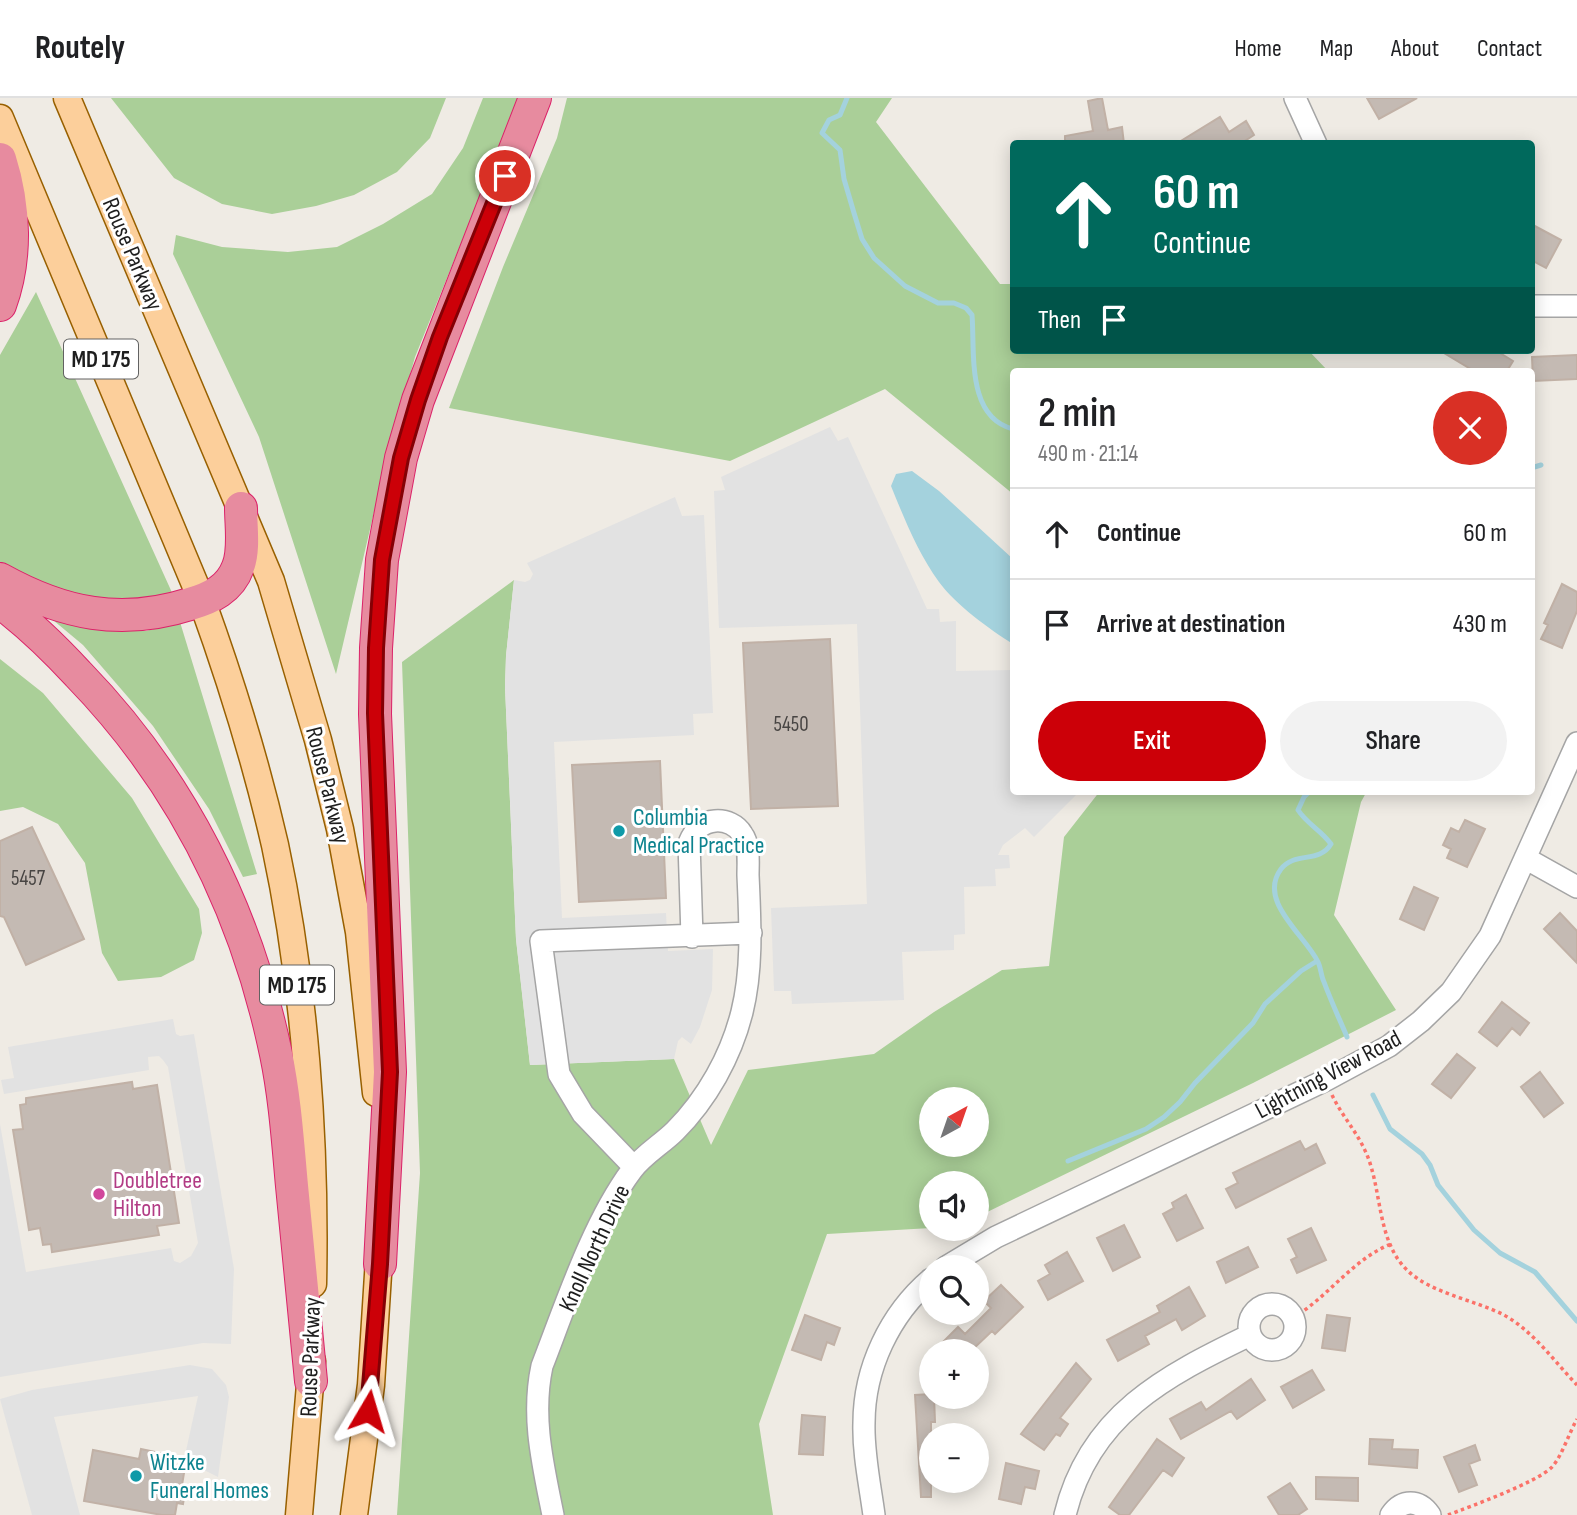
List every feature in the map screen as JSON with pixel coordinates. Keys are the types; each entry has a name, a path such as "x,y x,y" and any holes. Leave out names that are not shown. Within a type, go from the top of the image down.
{"highway":[{"path":"380,1264 390,1072 375,713 382,560 401,458 418,400 535,98"},
{"path":"0,159 6,179 12,223 8,276 0,305"},
{"path":"0,579 47,601 89,613 129,617 166,612 202,601 225,589 238,567 242,508"},
{"path":"0,602 59,653 100,696 141,746 198,834 230,902 258,981 277,1057 311,1381"}],"main road":[{"name":"Rouse Parkway","path":"67,98 271,581 318,740 340,829 359,932 375,1071 380,1184 380,1264 371,1385 354,1515"},
{"name":"Rouse Parkway","path":"0,118 202,601 231,681 275,846 293,950 306,1069 313,1179 311,1381 299,1515"}],"street":[{"path":"1295,98 1314,140"},
{"path":"1535,306 1577,306"},
{"name":"Lightning View Road","path":"966,1255 996,1237 1326,1080 1389,1046 1421,1021 1451,992 1490,936 1577,743"},
{"name":"Knoll North Drive","path":"553,1515 536,1414 542,1366 600,1222 634,1167 677,1129 715,1079 731,1046 748,981 751,933 747,845 738,828 724,821 701,826 689,843 692,937"},
{"path":"1525,858 1577,887"},
{"path":"634,1167 583,1114 559,1074 541,941 751,933"},
{"path":"874,1515 864,1425 865,1396 875,1361 888,1331 905,1304 919,1291"},
{"path":"1267,1304 1283,1306 1293,1318 1295,1325 1292,1340 1280,1349 1266,1350 1254,1342 1250,1335 1250,1319 1254,1312 1267,1304"},
{"path":"1065,1515 1078,1476 1091,1452 1123,1412 1168,1377 1250,1335"},
{"path":"1391,1515 1397,1507 1410,1502 1423,1506 1430,1515"}],"path":[{"path":"1326,1080 1369,1159 1391,1244 1405,1269 1415,1277 1504,1315 1522,1327 1577,1385"},
{"path":"1293,1318 1307,1310 1376,1250 1391,1244"},
{"path":"1446,1515 1546,1472 1559,1456 1577,1419"}],"green space":[{"path":"111,98 446,98 430,138 397,172 354,195 316,206 272,214 222,204 174,178"},
{"path":"483,98 518,98 415,357 387,457 336,674 259,437 173,254 176,235 222,247 288,252 337,247 383,224 432,194 463,148"},
{"path":"567,98 892,98 876,122 1000,284 1010,284 1010,354 1312,354 1325,368 1010,368 1010,492 885,389 730,461 449,408 503,267 557,138"},
{"path":"36,292 174,597 120,604 63,598 0,567 0,355"},
{"path":"514,580 505,687 516,939 530,1065 674,1059 711,1145 748,1070 874,1054 934,1012 1002,970 1049,966 1064,837 1097,795 1365,795 1334,915 1396,1010 989,1211 989,1171 919,1171 919,1229 827,1234 759,1424 773,1515 397,1515 420,1173 402,662"},
{"path":"41,610 101,626 146,631 180,622 257,874 243,877 209,809 153,726 83,645"},
{"path":"0,659 43,693 132,798 199,909 202,933 194,960 161,977 118,981 102,953 85,863 58,824 23,807 0,811"}],"shaded area":[{"path":"830,427 838,441 848,437 927,609 939,609 940,622 956,621 956,671 1010,670 1010,795 1076,795 1034,837 1025,828 1003,845 998,855 1009,855 1010,868 995,869 996,886 964,887 965,934 954,935 954,950 902,952 904,1000 792,1004 791,991 774,991 771,908 867,904 857,624 719,628 714,491 725,490 721,477"},
{"path":"675,497 682,516 704,515 713,713 693,714 694,735 554,742 562,918 666,913 668,951 713,949 712,990 700,1027 691,1044 682,1037 678,1041 674,1059 530,1065 516,939 505,687 514,580 530,580 533,574 527,563"},
{"path":"173,1019 176,1034 194,1034 234,1269 231,1344 203,1343 0,1377 0,1124 26,1272 171,1248 174,1261 180,1263 191,1256 198,1243 168,1067 163,1060 159,1056 148,1057 149,1070 4,1094 1,1080 14,1078 8,1047"},
{"path":"190,1365 212,1369 226,1385 229,1397 218,1477 184,1460 198,1396 54,1417 80,1515 32,1515 0,1399 32,1390"}],"water":[{"path":"912,471 939,491 1010,556 1010,642 964,608 939,582 906,523 891,486 896,474"}],"building":[{"path":"1102,98 1108,130 1122,127 1124,140 1065,140 1065,136 1093,131 1088,101"},
{"path":"1367,98 1417,98 1379,119"},
{"path":"1220,117 1229,132 1246,121 1254,135 1246,140 1183,140"},
{"path":"1535,226 1561,240 1546,268 1535,262"},
{"path":"1446,354 1502,354 1513,361 1509,368 1469,368"},
{"path":"1577,355 1577,379 1535,381 1532,357"},
{"path":"1562,584 1577,592 1577,611 1562,648 1541,639 1548,625 1544,623"},
{"path":"830,639 838,806 751,809 743,643"},
{"name":"Columbia Medical Practice","path":"660,761 666,898 579,902 572,765"},
{"path":"1465,820 1485,829 1467,867 1447,858 1451,849 1443,845 1451,828 1459,832"},
{"path":"32,827 84,939 26,965 4,917 0,916 0,841"},
{"path":"1414,887 1438,898 1424,930 1400,919"},
{"path":"1560,913 1577,931 1577,963 1544,929"},
{"path":"1502,1002 1529,1023 1520,1035 1512,1028 1497,1046 1479,1032"},
{"path":"1457,1054 1475,1068 1451,1098 1432,1084"},
{"path":"1540,1072 1563,1103 1544,1117 1521,1087"},
{"name":"Doubletree Hilton","path":"132,1082 133,1089 157,1085 179,1223 157,1226 159,1235 52,1252 51,1244 43,1245 40,1228 29,1230 13,1130 23,1129 20,1105 26,1104 26,1098"},
{"path":"1300,1141 1305,1150 1316,1144 1325,1163 1236,1208 1226,1189 1238,1183 1233,1173"},
{"path":"1186,1195 1203,1228 1177,1241 1163,1214 1174,1208 1172,1203"},
{"path":"1124,1225 1140,1257 1113,1271 1097,1238"},
{"path":"1311,1228 1326,1260 1297,1273 1291,1260 1297,1257 1288,1239"},
{"path":"1248,1247 1258,1267 1226,1283 1217,1262"},
{"path":"1067,1252 1083,1281 1048,1300 1038,1281 1050,1274 1045,1265"},
{"path":"1001,1285 1023,1307 995,1334 992,1331 984,1339 946,1339 958,1327 965,1334 974,1325 989,1325 989,1296"},
{"path":"1189,1287 1205,1316 1182,1330 1176,1319 1145,1336 1149,1344 1118,1361 1107,1340 1160,1312 1157,1306"},
{"path":"805,1315 840,1328 834,1345 827,1342 821,1360 792,1350"},
{"path":"1327,1315 1350,1318 1345,1351 1322,1348"},
{"path":"1076,1363 1091,1379 1060,1418 1068,1424 1060,1436 1056,1434 1044,1450 1021,1434"},
{"path":"1312,1370 1324,1390 1293,1408 1281,1387"},
{"path":"1251,1379 1265,1400 1237,1419 1231,1411 1181,1439 1170,1419 1201,1402 1206,1410"},
{"path":"915,1395 919,1395 919,1409 934,1409 935,1422 919,1423 919,1463"},
{"path":"802,1415 825,1417 823,1455 799,1454"},
{"path":"1157,1439 1184,1458 1172,1476 1163,1470 1129,1515 1120,1515 1109,1507"},
{"path":"1370,1439 1393,1440 1392,1449 1418,1450 1417,1468 1369,1464"},
{"path":"1475,1445 1480,1460 1469,1464 1477,1485 1459,1492 1444,1457"},
{"name":"Witzke Funeral Homes","path":"141,1449 165,1454 164,1463 185,1467 183,1504 177,1503 175,1515 84,1501 93,1450 139,1459"},
{"path":"1006,1463 1039,1471 1035,1489 1025,1487 1021,1504 999,1499"},
{"path":"1316,1477 1358,1478 1358,1501 1316,1499"},
{"path":"1290,1483 1307,1509 1298,1515 1279,1515 1268,1497"},
{"path":"921,1493 931,1493 931,1497 921,1497"}],"waterway":[{"path":"847,98 840,115 829,120 822,133 840,150 844,179 862,239 874,258 905,286 938,303 954,303 966,308 972,315 974,364 980,397 987,411 998,422 1010,428"},
{"path":"1535,467 1541,465"},
{"path":"1306,795 1298,810 1331,844 1320,854 1293,860 1281,869 1275,881 1275,893 1286,917 1318,962 1347,1037"},
{"path":"1068,1161 1146,1129 1164,1117 1253,1023 1265,1004 1301,971 1317,961"},
{"path":"1373,1095 1390,1129 1422,1154 1438,1185 1474,1230 1500,1253 1535,1272 1577,1321"}],"place":[{"name":"Columbia Medical Practice","path":"619,831"},
{"name":"Doubletree Hilton","path":"99,1194"},
{"name":"Witzke Funeral Homes","path":"136,1476"}],"route":[{"path":"368,1411 380,1264 390,1072 375,713 378,600 382,560 401,458 418,400 440,337 505,176"}]}
